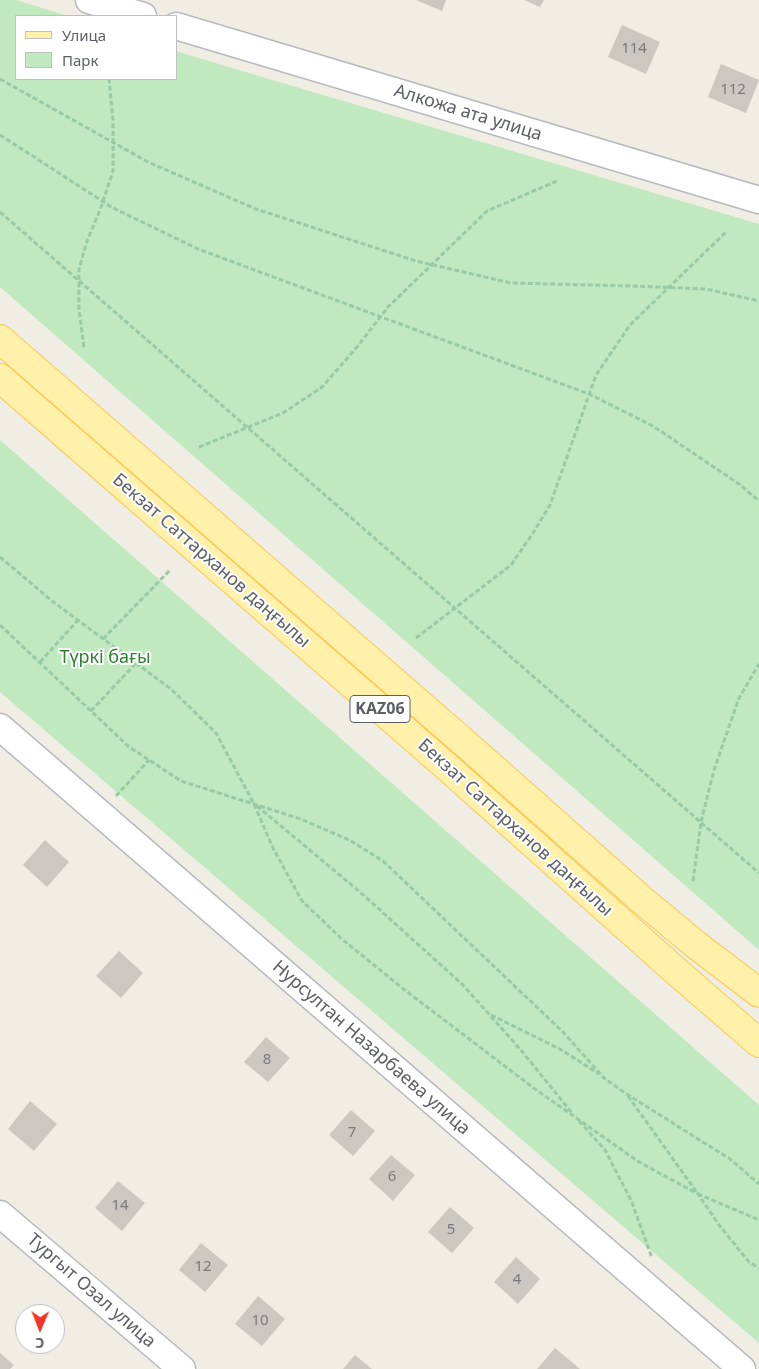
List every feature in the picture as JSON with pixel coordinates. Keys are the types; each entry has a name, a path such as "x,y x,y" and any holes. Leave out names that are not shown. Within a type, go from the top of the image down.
{"main road":[{"name":"Бекзат Саттарханов даңғылы","path":"0,338 642,900 759,994"},
{"name":"Бекзат Саттарханов даңғылы","path":"0,378 447,767 677,972 759,1042"}],"street":[{"path":"89,0 140,15"},
{"name":"Алкожа ата улица","path":"178,27 759,200"},
{"name":"Нурсултан Назарбаева улица","path":"0,727 742,1369"},
{"name":"Тургыт Озал улица","path":"0,1214 182,1369"}],"path":[{"path":"0,79 148,162 256,208 416,261 511,283 706,290 759,301"},
{"path":"84,347 79,309 79,269 86,241 103,202 113,171 109,80"},
{"path":"0,135 113,208 198,249 589,394 653,426 739,484 759,501"},
{"path":"199,447 283,413 322,388 388,307 487,211 557,181"},
{"path":"0,212 759,872"},
{"path":"416,638 511,565 550,505 596,375 630,325 726,232"},
{"path":"0,557 52,601 171,688 216,733 254,804 273,848 302,901 343,940 406,991 535,1089 639,1162 698,1194 759,1220"},
{"path":"104,639 171,569"},
{"path":"40,662 78,620"},
{"path":"0,625 128,746 181,782 301,819 351,841 383,861 563,1032 604,1078"},
{"path":"91,711 136,662"},
{"path":"693,881 701,822 714,770 739,698 759,664"},
{"path":"100,814 150,760"},
{"path":"254,804 360,892 462,984 606,1150 631,1200 652,1256 654,1293"},
{"path":"488,1014 560,1049 625,1093 730,1159 759,1184"},
{"path":"625,1093 719,1225 749,1262 759,1268"}],"green space":[{"path":"0,0 16,0 65,15 15,15 15,80 178,80 178,52 759,224 759,950 0,287"},
{"name":"Түркі бағы","path":"0,440 759,1105 759,1343 0,692"}],"building":[{"path":"416,0 446,0 442,11"},
{"path":"524,0 544,0 540,7"},
{"path":"622,25 660,42 646,74 608,57"},
{"path":"721,64 759,80 746,113 708,97"},
{"path":"45,840 69,862 47,887 23,865"},
{"path":"119,951 143,973 121,998 96,976"},
{"path":"266,1037 290,1058 268,1082 244,1062"},
{"path":"30,1101 57,1124 34,1151 8,1129"},
{"path":"351,1110 375,1131 353,1156 329,1135"},
{"path":"391,1155 415,1175 393,1201 369,1179"},
{"path":"118,1181 145,1203 122,1231 95,1208"},
{"path":"450,1207 474,1228 452,1253 428,1232"},
{"path":"201,1243 228,1265 205,1292 179,1270"},
{"path":"516,1257 540,1279 518,1304 494,1282"},
{"path":"258,1296 285,1319 262,1346 235,1324"},
{"path":"555,1348 580,1369 537,1369"},
{"path":"0,1353 14,1365 10,1369 0,1369"},
{"path":"355,1355 372,1369 343,1369"}]}
